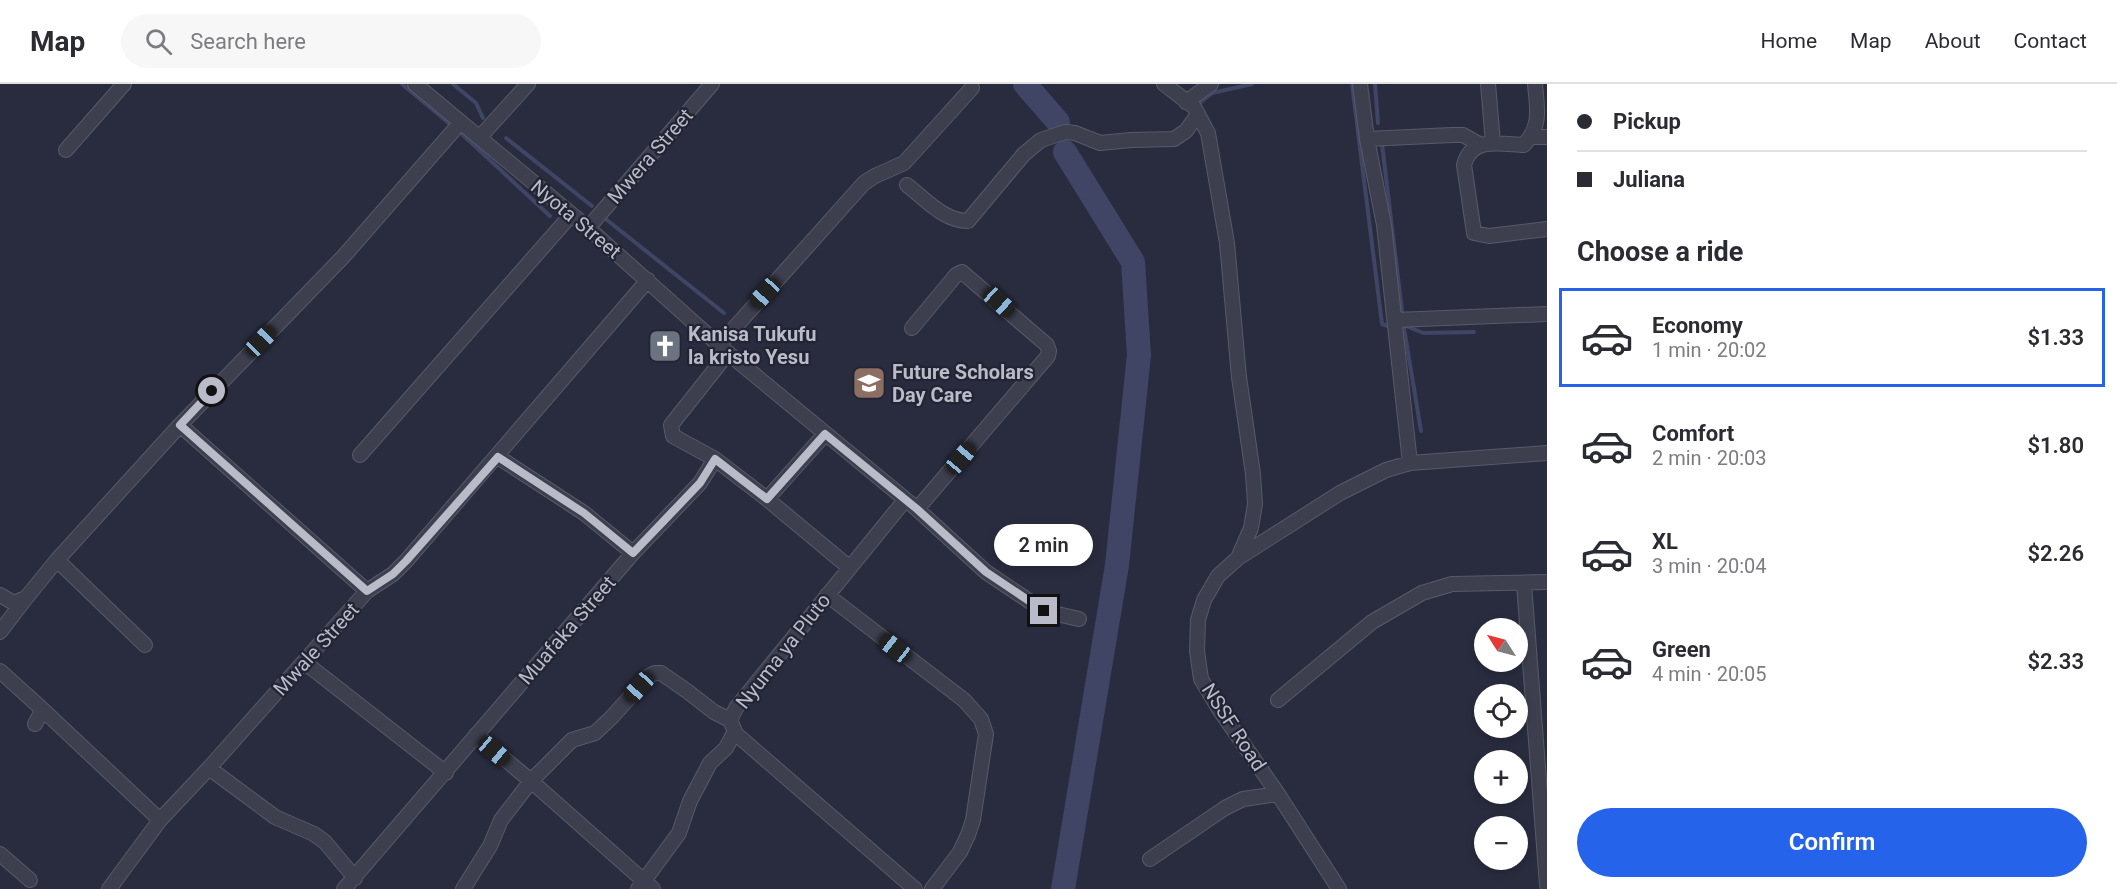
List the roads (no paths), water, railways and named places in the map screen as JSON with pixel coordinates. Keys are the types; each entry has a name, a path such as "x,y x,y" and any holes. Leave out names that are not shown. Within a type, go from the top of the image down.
{"street":[{"path":"66,150 124,84"},
{"name":"Nyota Street","path":"415,84 588,228 825,434 917,509 986,572 1044,611 1079,619"},
{"path":"480,137 528,84"},
{"name":"Mwera Street","path":"588,228 712,84"},
{"path":"1164,84 1194,107 1208,133 1227,243 1239,377 1255,504 1251,528 1238,558"},
{"path":"1186,102 1211,84"},
{"path":"1360,84 1367,139 1384,225 1410,463"},
{"path":"1486,144 1488,84"},
{"path":"1367,139 1462,135 1486,144 1524,145 1536,128 1538,116 1535,84"},
{"path":"850,568 715,459 674,436 671,425 727,351 864,183 904,163 972,88"},
{"path":"907,185 947,216 957,221 968,221 1024,154 1041,140 1065,132 1075,133 1100,143 1174,139 1186,131 1198,114"},
{"path":"0,632 57,560 180,425 343,257 461,122"},
{"path":"1531,137 1547,136"},
{"path":"1486,144 1472,150 1466,157 1464,165 1474,233 1489,236 1547,229"},
{"path":"360,455 571,215"},
{"path":"912,328 956,275 962,272 1047,345 1049,351 1048,356 917,509"},
{"name":"Mwale Street","path":"117,886 160,820 367,591 393,574 406,561 498,457 648,280"},
{"path":"1395,320 1547,314"},
{"path":"180,425 367,591"},
{"path":"767,499 825,434"},
{"path":"1238,558 1340,493 1386,470 1410,463 1547,453"},
{"path":"498,457 584,513 633,553"},
{"name":"Muafaka Street","path":"344,889 633,553 700,483 715,459"},
{"name":"Nyuma ya Pluto","path":"905,500 736,708 733,726 915,889"},
{"name":"NSSF Road","path":"1238,558 1218,576 1204,600 1198,620 1198,661 1201,679 1339,889"},
{"path":"57,560 146,645"},
{"path":"1278,700 1372,621 1422,593 1452,584 1547,582"},
{"path":"1524,584 1544,785 1547,885"},
{"path":"0,595 14,603 26,598"},
{"path":"827,595 964,700 981,719 986,734 973,820 960,852 932,889"},
{"path":"304,662 446,773"},
{"path":"0,671 160,820"},
{"path":"463,889 490,846 505,814 531,781 572,740 595,733 649,676 661,673 733,726 726,748 710,763 690,801 679,833 660,857 645,887 531,781 476,735"},
{"path":"35,724 40,715 40,708"},
{"path":"209,768 275,817 320,838 355,878"},
{"path":"1150,860 1225,808 1243,799 1278,794"},
{"path":"0,854 30,880"}],"waterway":[{"path":"402,84 451,125"},
{"path":"453,84 476,103 483,118"},
{"path":"1025,84 1058,122"},
{"path":"1197,105 1212,93 1252,84"},
{"path":"1352,84 1382,324 1393,328"},
{"path":"1375,84 1378,123"},
{"path":"463,135 550,216"},
{"path":"506,138 592,206"},
{"path":"1382,144 1402,311"},
{"path":"1063,889 1117,565 1139,355 1133,262 1065,152"},
{"path":"607,220 724,313"},
{"path":"1403,322 1421,431"},
{"path":"1404,325 1423,333 1474,332"}],"place":[{"name":"Kanisa Tukufu la kristo Yesu","path":"665,346"},
{"name":"Future Scholars Day Care","path":"869,383"}]}
